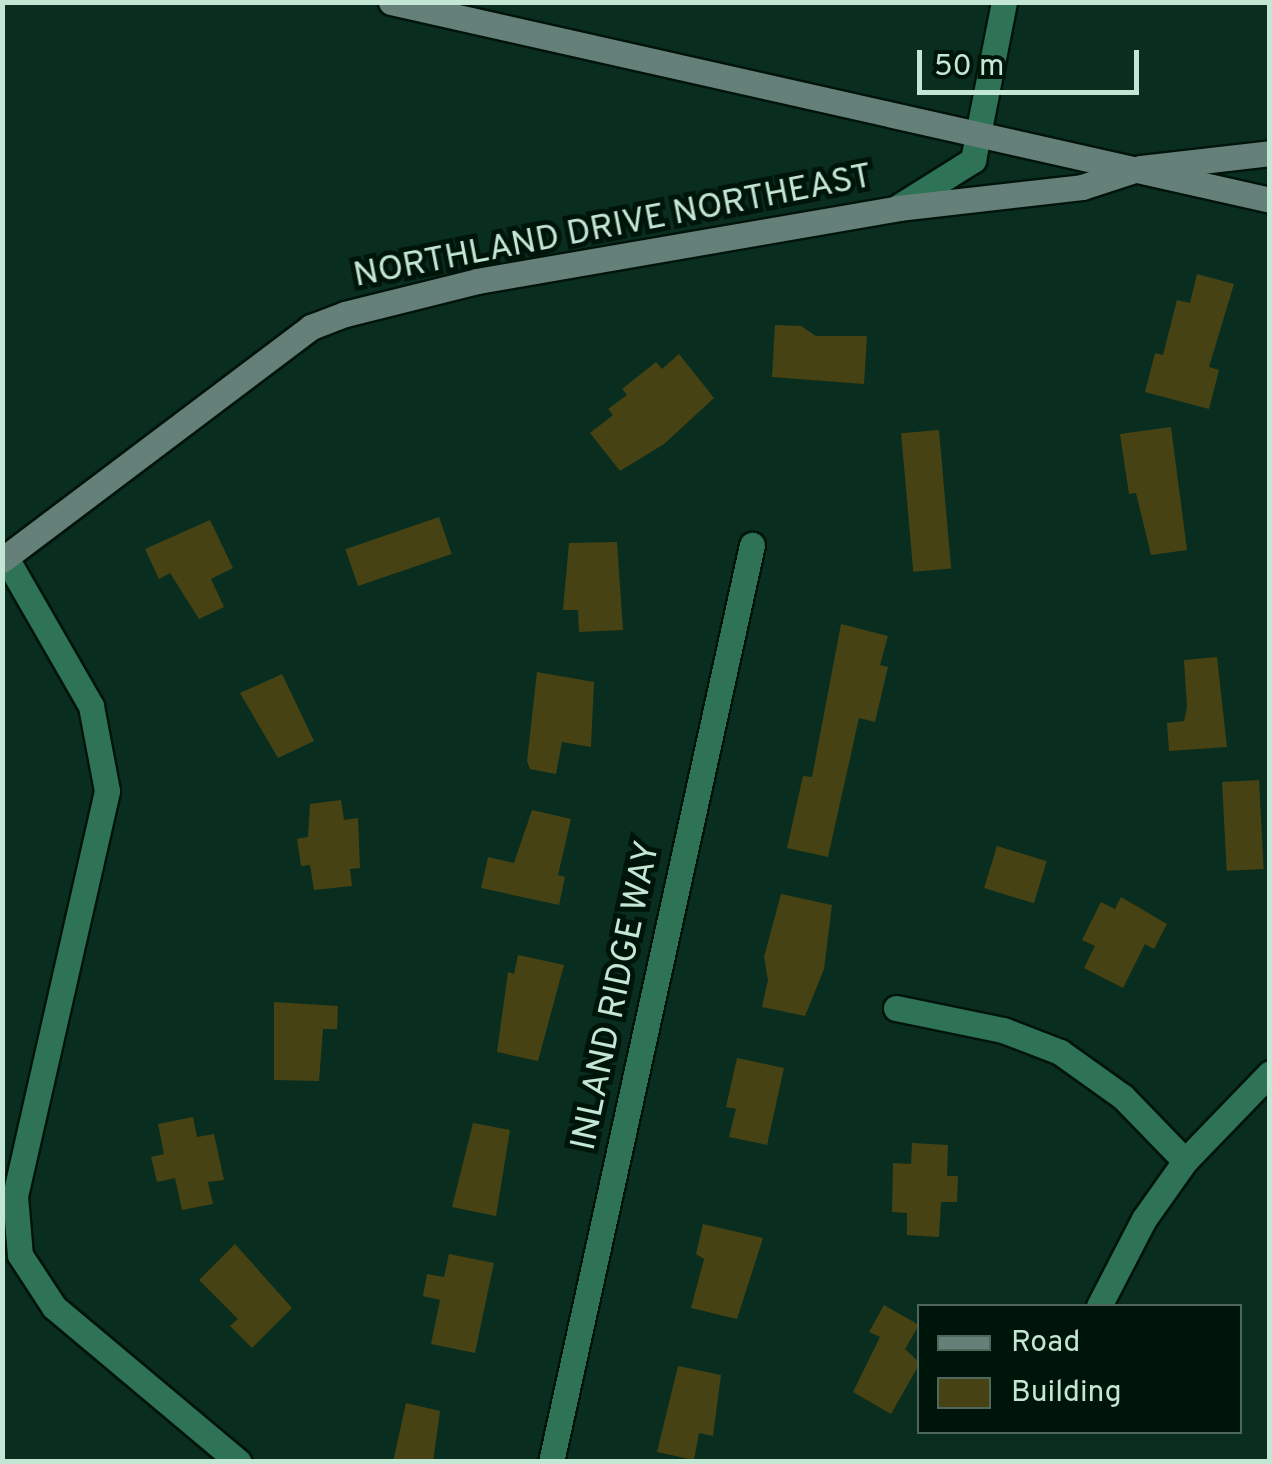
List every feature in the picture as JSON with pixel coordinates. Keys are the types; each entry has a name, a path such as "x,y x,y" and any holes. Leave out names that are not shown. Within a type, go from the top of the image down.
{"street":[{"path":"391,2 978,130 1270,200"},
{"name":"NORTHLAND DRIVE NORTHEAST","path":"898,208 973,160 1004,2"},
{"name":"NORTHLAND DRIVE NORTHEAST","path":"4,559 311,327 477,281 898,208 1082,187 1142,168 1270,153"},
{"name":"INLAND RIDGE WAY","path":"550,1462 752,545"},
{"path":"4,559 91,706 108,792 16,1196 12,1258 54,1307 239,1462"},
{"path":"896,1008 1003,1030 1060,1052 1124,1097 1185,1161"},
{"path":"1103,1297 1185,1161 1270,1073"}],"building":[{"path":"1197,274 1234,284 1209,367 1219,370 1209,409 1145,392 1155,353 1163,355 1177,300 1190,303"},
{"path":"775,325 801,326 816,336 867,336 864,384 772,377"},
{"path":"679,354 714,398 664,444 620,471 590,433 613,415 608,409 627,395 622,389 656,362 662,369"},
{"path":"1171,427 1187,550 1151,555 1136,493 1129,494 1120,434"},
{"path":"939,430 951,568 913,572 901,433"},
{"path":"439,517 452,554 358,586 345,549"},
{"path":"210,520 233,568 211,579 224,607 199,619 170,573 159,579 145,549"},
{"path":"617,542 623,630 579,632 578,610 563,610 569,543"},
{"path":"841,624 888,636 880,665 888,667 875,722 859,718 828,857 787,848 803,776 812,777"},
{"path":"1217,657 1227,747 1169,751 1167,723 1184,721 1187,708 1184,660"},
{"path":"537,672 594,682 591,747 562,742 556,774 530,769 527,761"},
{"path":"282,674 314,741 278,758 240,693"},
{"path":"1259,780 1264,869 1227,871 1222,782"},
{"path":"341,800 344,820 358,818 360,868 350,869 352,886 314,890 310,865 301,866 297,839 308,837 310,804"},
{"path":"532,810 571,819 558,875 565,877 559,905 481,888 488,857 514,863"},
{"path":"997,846 1047,861 1034,903 984,888"},
{"path":"781,894 832,905 824,969 805,1016 762,1007 768,980 764,957"},
{"path":"1121,897 1167,924 1154,949 1145,944 1123,988 1084,968 1095,946 1082,940 1101,902 1115,909"},
{"path":"518,955 564,965 538,1061 497,1052 508,972 514,974"},
{"path":"274,1002 338,1006 337,1029 323,1029 319,1081 274,1080"},
{"path":"737,1058 784,1068 767,1145 729,1137 736,1109 726,1107"},
{"path":"193,1117 197,1137 214,1134 224,1180 208,1182 213,1204 182,1210 175,1178 157,1182 151,1157 164,1154 158,1124"},
{"path":"473,1123 510,1130 496,1216 452,1207"},
{"path":"912,1143 948,1145 947,1176 958,1176 957,1202 941,1202 939,1237 907,1235 907,1213 892,1212 893,1163 911,1164"},
{"path":"703,1224 763,1238 737,1319 691,1308 704,1259 696,1254"},
{"path":"235,1244 292,1308 252,1348 230,1326 238,1319 199,1280"},
{"path":"449,1254 494,1263 475,1353 431,1344 440,1300 423,1296 427,1274 444,1277"},
{"path":"884,1305 917,1324 905,1349 917,1360 917,1368 891,1414 853,1392 880,1337 869,1332"},
{"path":"678,1366 721,1375 713,1436 699,1433 694,1460 657,1452"},
{"path":"406,1403 440,1411 433,1462 393,1462"}]}
